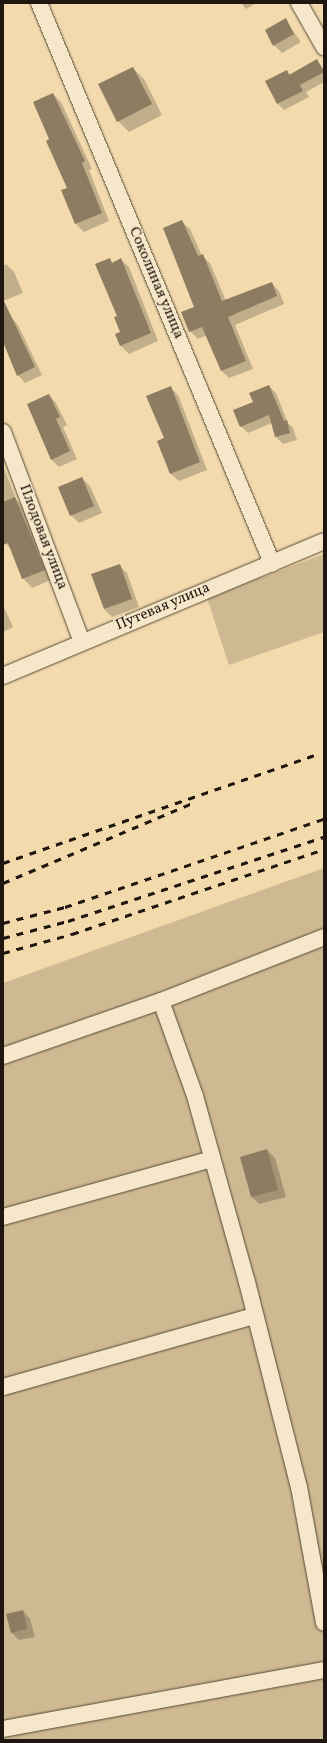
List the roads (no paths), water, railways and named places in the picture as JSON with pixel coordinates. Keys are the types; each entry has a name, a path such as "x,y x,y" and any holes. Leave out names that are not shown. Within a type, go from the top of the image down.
{"street":[{"name":"Соколиная улица","path":"39,3 272,563"},
{"path":"299,3 324,47"},
{"name":"Плодовая улица","path":"3,432 82,642"},
{"name":"Путевая улица","path":"3,676 324,541"},
{"path":"3,1056 162,1000 324,937"},
{"path":"162,1000 194,1096 212,1159 299,1486 324,1624"},
{"path":"3,1217 212,1159"},
{"path":"3,1387 254,1316"},
{"path":"3,1729 324,1670"}],"railway":[{"path":"3,863 318,754"},
{"path":"3,883 195,802"},
{"path":"3,923 65,907 324,819"},
{"path":"3,938 68,921 324,837"},
{"path":"3,953 72,934 324,849"}]}
